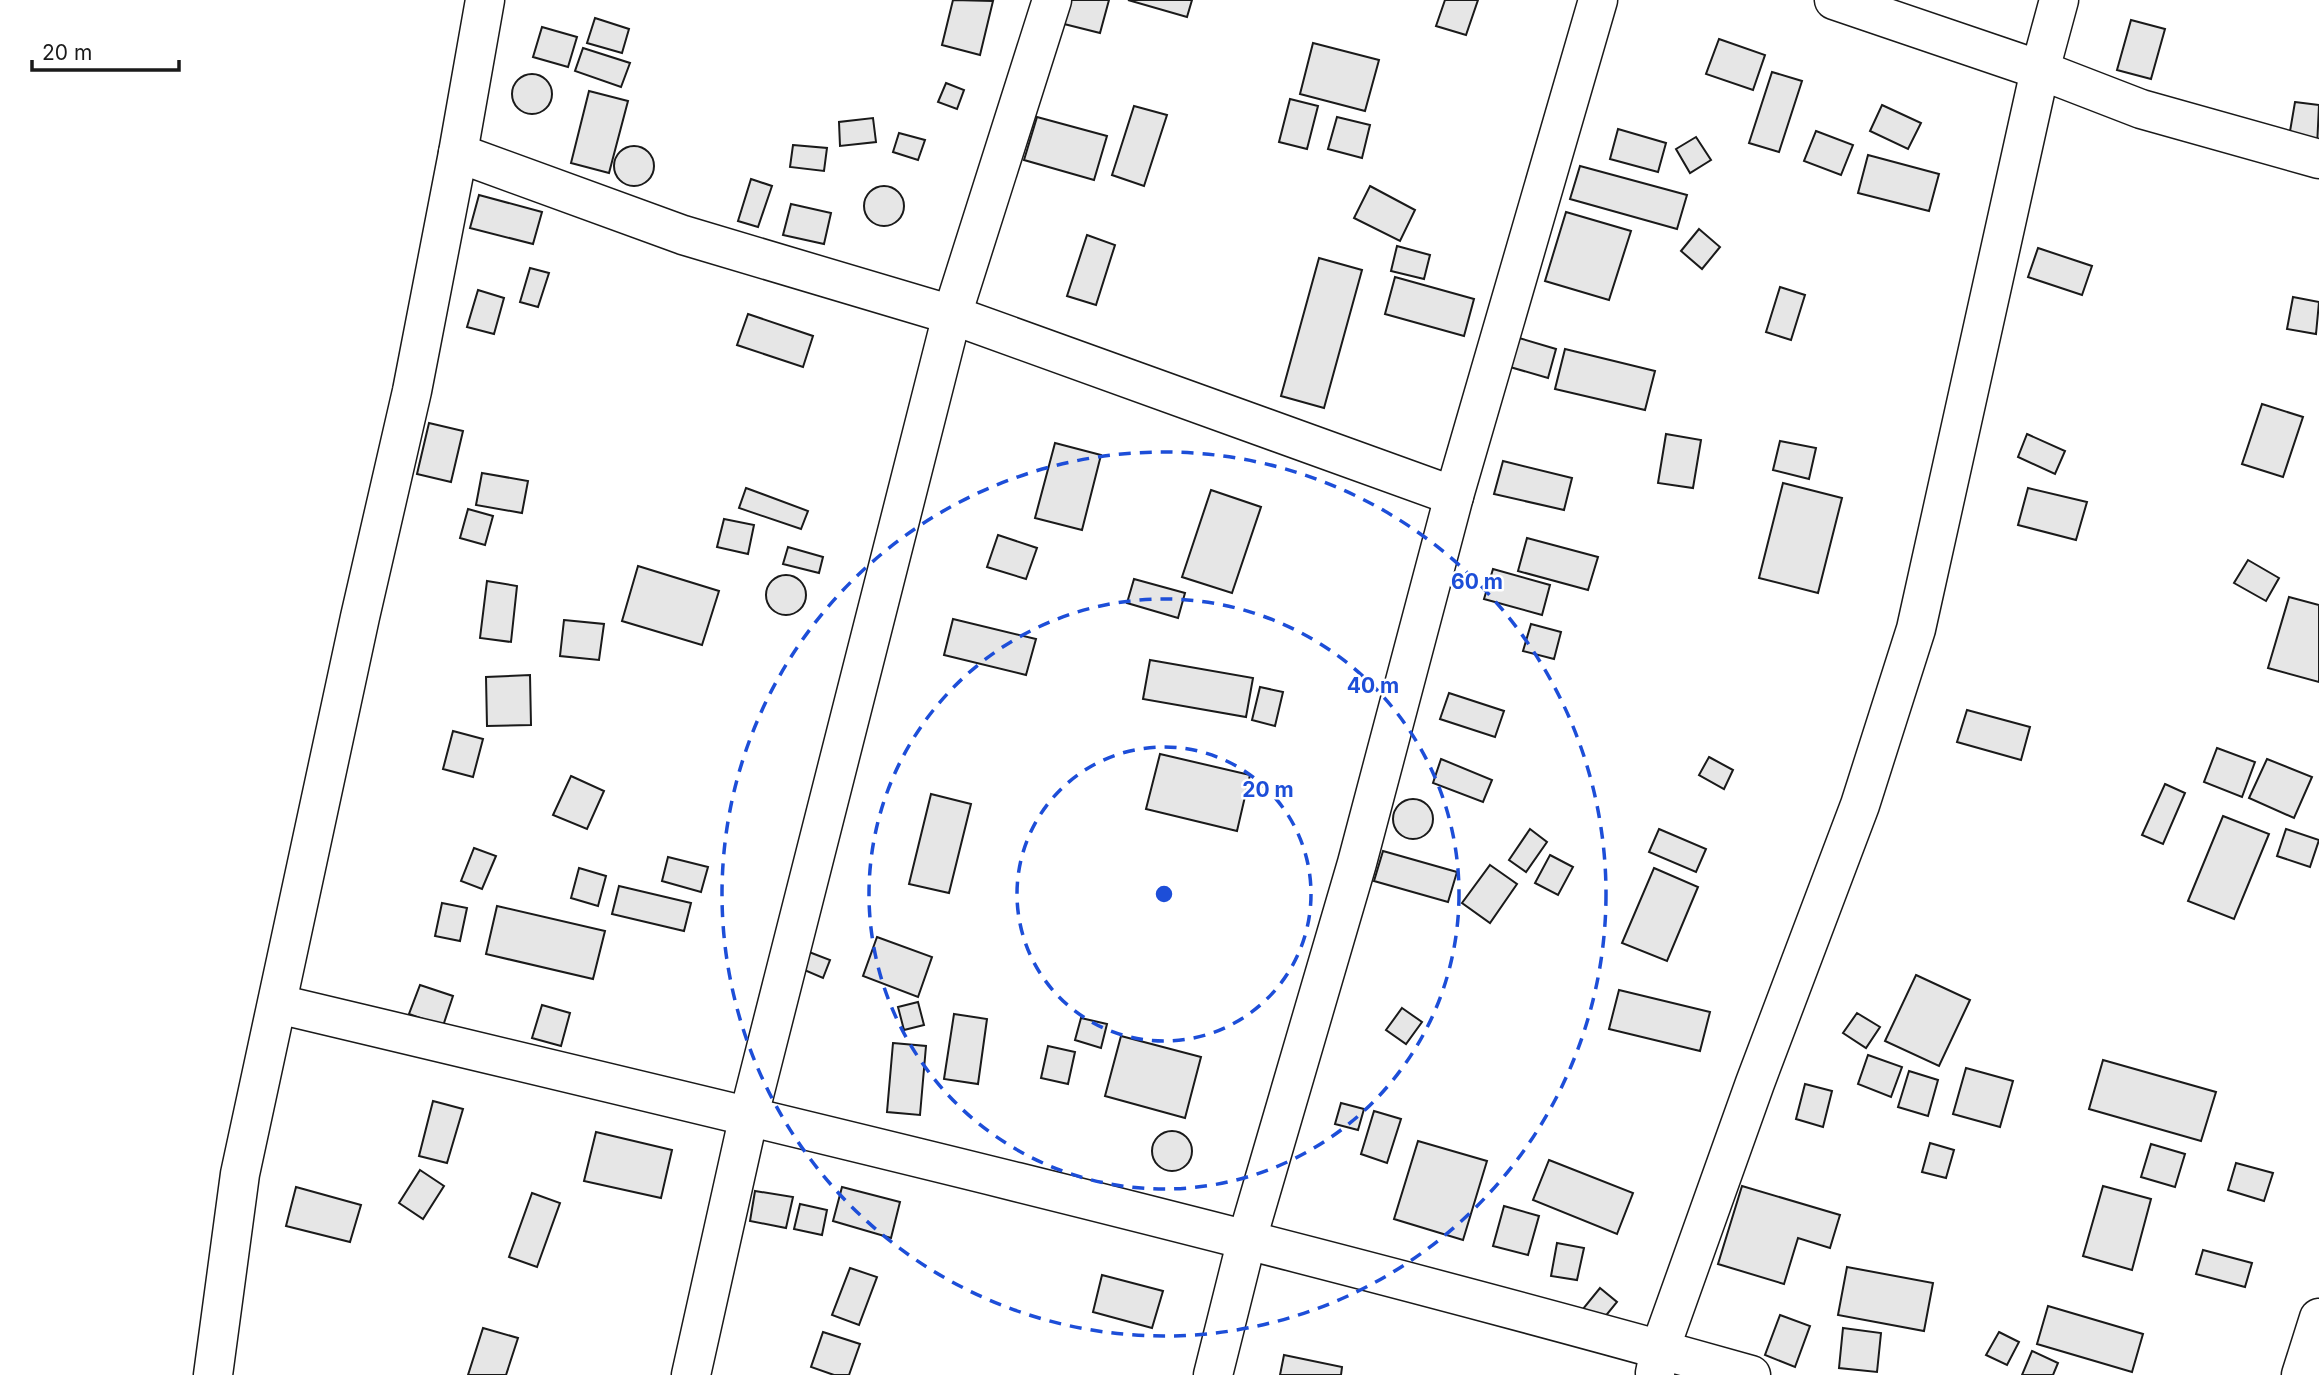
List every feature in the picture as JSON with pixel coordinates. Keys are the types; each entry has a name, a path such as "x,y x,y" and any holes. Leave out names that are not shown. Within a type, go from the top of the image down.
{"street":[{"path":"213,1375 240,1174 360,617 412,391 485,0"},
{"path":"691,1375 749,1115 952,314 1052,0"},
{"path":"1213,1375 1247,1239 1357,863 1454,496 1598,0"},
{"path":"1834,0 2039,70 2141,109 2319,159"},
{"path":"1657,1362 1755,1083 1860,806 1916,629 2039,70 2059,0"},
{"path":"458,153 683,235 952,314 1454,496"},
{"path":"278,1004 749,1115 1247,1239 1657,1362 1751,1375"},
{"path":"2301,1375 2319,1318"}],"building":[{"path":"953,0 993,1 980,55 942,45"},
{"path":"1070,0 1109,0 1100,33 1064,24"},
{"path":"1128,0 1192,0 1187,17"},
{"path":"1445,0 1478,0 1466,35 1436,26"},
{"path":"595,18 629,29 622,53 587,43"},
{"path":"2131,20 2165,29 2151,79 2117,70"},
{"path":"542,27 577,37 568,67 533,57"},
{"path":"1719,39 1765,55 1753,90 1706,74"},
{"path":"1313,43 1379,60 1365,111 1300,94"},
{"path":"583,48 630,63 621,87 575,71"},
{"path":"1772,72 1802,81 1779,152 1749,143"},
{"path":"532,74 540,75 546,80 551,86 551,102 546,108 540,113 532,114 524,113 518,108 513,102 512,94 513,86 518,80 524,75"},
{"path":"946,83 964,90 957,109 938,102"},
{"path":"589,91 628,101 609,173 571,163"},
{"path":"1290,99 1318,106 1307,149 1279,142"},
{"path":"2295,102 2319,105 2317,147 2288,143"},
{"path":"1882,105 1921,123 1908,149 1870,131"},
{"path":"1134,106 1167,115 1144,186 1112,175"},
{"path":"1037,117 1107,136 1094,180 1024,160"},
{"path":"1337,117 1370,125 1362,158 1328,149"},
{"path":"873,118 876,142 840,146 839,122"},
{"path":"1618,129 1666,143 1658,172 1610,159"},
{"path":"1816,131 1853,145 1841,175 1804,161"},
{"path":"899,133 925,140 918,160 893,152"},
{"path":"1696,137 1711,160 1690,173 1676,149"},
{"path":"793,145 827,148 824,171 790,167"},
{"path":"634,146 648,152 654,166 648,180 634,186 620,180 614,166 620,152"},
{"path":"1868,155 1939,174 1929,211 1858,193"},
{"path":"1580,166 1687,195 1677,229 1570,199"},
{"path":"751,179 772,186 758,227 738,221"},
{"path":"884,186 898,192 904,206 898,220 884,226 870,220 864,206 870,192"},
{"path":"1370,186 1415,210 1400,241 1354,218"},
{"path":"479,195 542,212 533,244 470,228"},
{"path":"791,204 831,213 824,244 783,235"},
{"path":"1566,212 1631,231 1609,300 1545,281"},
{"path":"1699,229 1720,247 1702,269 1681,251"},
{"path":"1087,235 1115,245 1096,305 1067,296"},
{"path":"1397,246 1430,255 1424,279 1391,271"},
{"path":"2038,248 2092,266 2082,295 2028,277"},
{"path":"1319,258 1362,270 1324,408 1281,396"},
{"path":"530,268 549,273 538,307 520,302"},
{"path":"1395,277 1474,299 1464,336 1385,314"},
{"path":"1780,287 1805,295 1791,340 1766,332"},
{"path":"478,290 504,298 494,334 467,327"},
{"path":"2293,297 2319,302 2316,334 2287,329"},
{"path":"748,314 813,336 803,367 737,345"},
{"path":"1519,338 1556,349 1548,378 1510,367"},
{"path":"1565,349 1655,371 1645,410 1555,389"},
{"path":"2262,404 2303,417 2283,477 2242,464"},
{"path":"429,423 463,431 451,482 417,474"},
{"path":"1666,434 1701,440 1693,488 1658,483"},
{"path":"2027,434 2065,451 2055,474 2018,457"},
{"path":"1780,441 1816,448 1809,479 1773,470"},
{"path":"1055,443 1101,455 1082,530 1035,518"},
{"path":"1503,461 1572,478 1564,510 1494,494"},
{"path":"482,473 528,481 522,513 476,505"},
{"path":"1783,483 1842,498 1818,593 1759,578"},
{"path":"746,488 808,511 801,529 739,508"},
{"path":"2028,488 2087,502 2076,540 2018,525"},
{"path":"1211,490 1261,507 1232,593 1182,577"},
{"path":"468,509 493,516 485,545 460,538"},
{"path":"724,519 754,525 748,554 717,547"},
{"path":"998,535 1037,548 1026,579 987,567"},
{"path":"1527,538 1598,557 1588,590 1518,571"},
{"path":"788,547 823,557 819,573 783,564"},
{"path":"2248,560 2279,578 2266,601 2234,583"},
{"path":"638,566 719,591 702,645 622,621"},
{"path":"1493,569 1550,585 1542,615 1484,599"},
{"path":"786,575 800,581 806,595 800,609 786,615 772,609 766,595 772,581"},
{"path":"1134,579 1185,593 1178,618 1127,603"},
{"path":"487,581 517,586 511,642 480,638"},
{"path":"2289,597 2319,605 2319,682 2268,668"},
{"path":"953,619 1036,639 1026,675 944,655"},
{"path":"564,620 604,624 599,660 560,656"},
{"path":"1531,624 1561,632 1554,659 1523,651"},
{"path":"1150,660 1253,678 1246,717 1143,699"},
{"path":"530,675 531,725 487,726 486,677"},
{"path":"1260,687 1283,692 1275,726 1252,720"},
{"path":"1449,693 1504,711 1495,737 1440,719"},
{"path":"1967,710 2030,727 2021,760 1957,742"},
{"path":"453,731 483,739 473,777 443,769"},
{"path":"2217,748 2255,762 2242,797 2204,782"},
{"path":"1160,754 1250,775 1237,831 1146,809"},
{"path":"1709,757 1733,770 1724,789 1699,775"},
{"path":"1441,759 1492,780 1483,802 1433,783"},
{"path":"2267,759 2312,777 2294,818 2249,798"},
{"path":"571,776 604,791 587,829 553,815"},
{"path":"2165,784 2185,793 2163,844 2142,835"},
{"path":"931,794 971,804 949,893 909,884"},
{"path":"1413,799 1421,800 1427,805 1432,811 1432,827 1427,833 1421,838 1413,839 1405,838 1399,833 1394,827 1393,819 1394,811 1399,805 1405,800"},
{"path":"2223,816 2269,834 2234,919 2188,901"},
{"path":"1530,829 1547,842 1526,872 1509,860"},
{"path":"1659,829 1706,849 1696,872 1649,852"},
{"path":"2286,829 2319,840 2310,867 2277,856"},
{"path":"474,848 496,856 482,889 461,881"},
{"path":"1383,851 1457,872 1448,902 1374,881"},
{"path":"1550,855 1573,867 1558,895 1535,883"},
{"path":"668,857 708,867 701,892 662,881"},
{"path":"1490,865 1517,884 1490,923 1462,903"},
{"path":"579,868 606,876 598,906 571,898"},
{"path":"1654,868 1698,887 1667,961 1622,943"},
{"path":"619,886 691,903 684,931 612,914"},
{"path":"442,903 467,908 460,941 435,936"},
{"path":"497,906 605,931 593,979 486,954"},
{"path":"877,937 932,957 918,997 863,976"},
{"path":"809,952 830,960 823,978 802,969"},
{"path":"1916,975 1970,1000 1939,1066 1885,1041"},
{"path":"420,985 453,996 443,1026 409,1014"},
{"path":"1619,990 1710,1012 1700,1051 1609,1029"},
{"path":"918,1002 924,1025 904,1030 898,1007"},
{"path":"542,1005 570,1013 561,1046 532,1038"},
{"path":"1402,1008 1422,1022 1406,1044 1386,1030"},
{"path":"1857,1013 1880,1027 1866,1048 1843,1033"},
{"path":"954,1014 987,1019 978,1084 944,1079"},
{"path":"1081,1018 1107,1024 1101,1048 1075,1040"},
{"path":"1121,1036 1201,1057 1185,1118 1105,1096"},
{"path":"893,1043 926,1046 920,1115 887,1112"},
{"path":"1048,1046 1075,1052 1068,1084 1041,1078"},
{"path":"1868,1055 1902,1067 1891,1097 1858,1084"},
{"path":"2103,1060 2216,1092 2201,1141 2089,1109"},
{"path":"1966,1068 2013,1081 2000,1127 1953,1114"},
{"path":"1909,1071 1938,1080 1928,1116 1898,1107"},
{"path":"1805,1084 1832,1091 1823,1127 1796,1119"},
{"path":"433,1101 463,1109 447,1163 419,1156"},
{"path":"1341,1103 1364,1109 1358,1130 1335,1124"},
{"path":"1374,1111 1401,1119 1387,1163 1361,1154"},
{"path":"1172,1131 1180,1132 1186,1137 1191,1143 1191,1159 1186,1165 1180,1170 1172,1171 1164,1170 1158,1165 1153,1159 1152,1151 1153,1143 1158,1137 1164,1132"},
{"path":"596,1132 672,1150 661,1198 584,1181"},
{"path":"1418,1141 1487,1161 1463,1240 1394,1219"},
{"path":"1930,1143 1954,1150 1946,1178 1922,1172"},
{"path":"2151,1144 2185,1154 2175,1187 2141,1177"},
{"path":"1549,1160 1633,1193 1617,1234 1533,1200"},
{"path":"2236,1163 2273,1173 2264,1201 2228,1190"},
{"path":"420,1170 444,1186 423,1219 399,1203"},
{"path":"1742,1186 1840,1215 1830,1248 1798,1238 1784,1284 1718,1264"},
{"path":"2103,1186 2151,1199 2132,1270 2083,1256"},
{"path":"296,1187 361,1205 350,1242 286,1226"},
{"path":"842,1187 900,1202 891,1238 833,1221"},
{"path":"755,1191 793,1197 786,1228 750,1221"},
{"path":"532,1193 560,1203 537,1267 509,1257"},
{"path":"800,1204 827,1210 822,1235 794,1229"},
{"path":"1504,1206 1539,1216 1528,1255 1493,1246"},
{"path":"1557,1243 1584,1248 1577,1280 1551,1276"},
{"path":"2203,1250 2252,1263 2245,1287 2196,1274"},
{"path":"1847,1267 1933,1283 1924,1331 1838,1315"},
{"path":"850,1268 877,1277 859,1325 832,1315"},
{"path":"1102,1275 1163,1291 1152,1328 1093,1312"},
{"path":"1600,1288 1617,1302 1595,1329 1578,1315"},
{"path":"2048,1306 2143,1334 2132,1372 2037,1344"},
{"path":"1780,1315 1810,1326 1795,1367 1765,1355"},
{"path":"483,1328 518,1338 506,1375 468,1375"},
{"path":"1843,1328 1881,1333 1877,1372 1839,1368"},
{"path":"823,1332 860,1344 849,1375 834,1375 811,1367"},
{"path":"1999,1332 2019,1342 2007,1365 1986,1355"},
{"path":"2032,1351 2058,1363 2053,1375 2022,1375"},
{"path":"1284,1355 1342,1367 1341,1375 1280,1375"}]}
